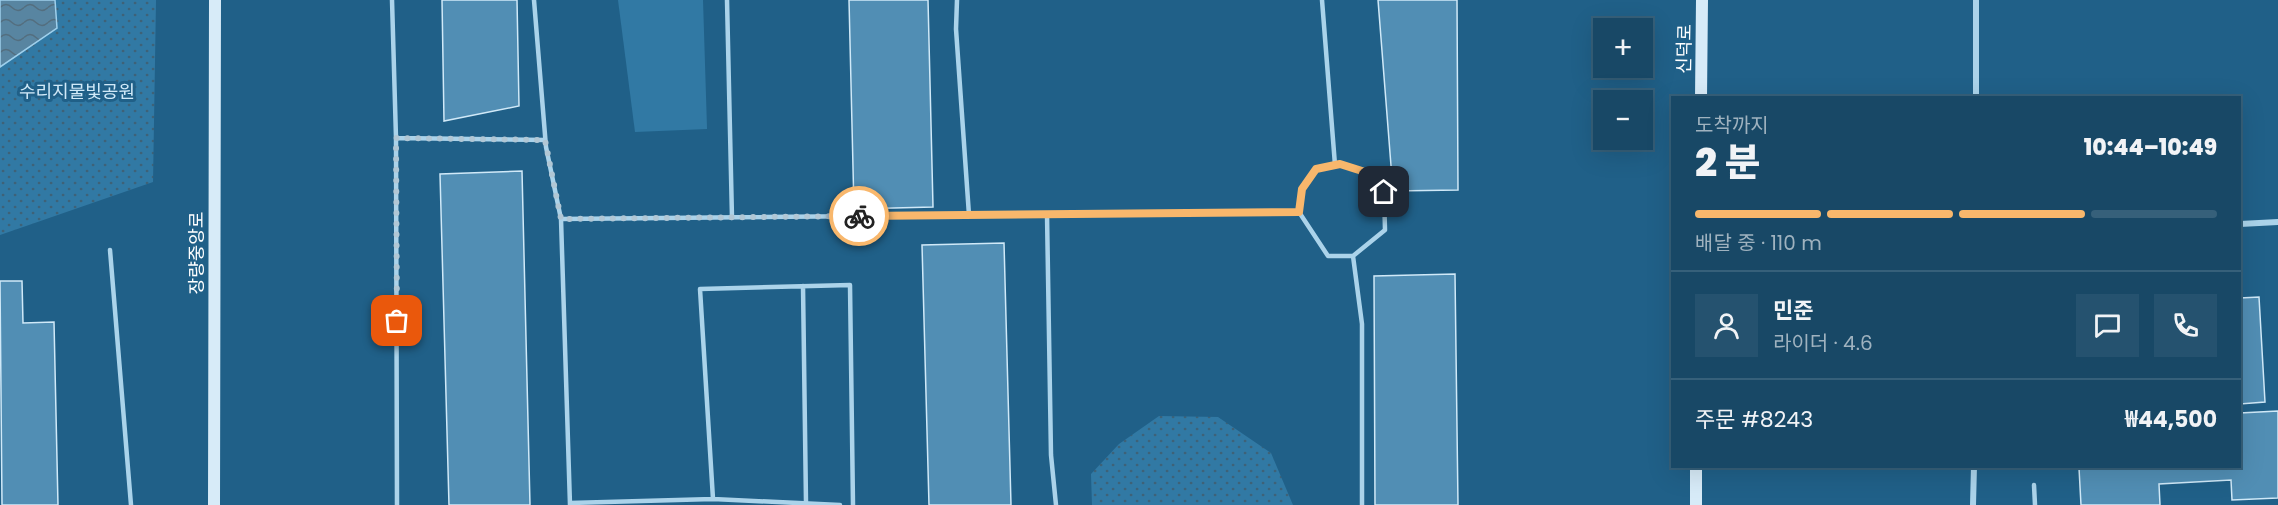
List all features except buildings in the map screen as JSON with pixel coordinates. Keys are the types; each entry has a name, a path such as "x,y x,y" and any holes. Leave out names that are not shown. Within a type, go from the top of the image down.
{"street":[{"name":"장량중앙로","path":"214,505 215,0"},
{"name":"신덕로","path":"1701,96 1702,0"},
{"path":"1976,0 1976,96"},
{"path":"2241,224 2278,222"},
{"path":"1696,468 1696,505"},
{"path":"1973,505 1974,468"}],"lane":[{"path":"392,0 396,138 397,505"},
{"path":"534,0 545,140 561,219 570,504 713,499 840,505"},
{"path":"728,0 732,218"},
{"path":"957,0 956,29 969,215"},
{"path":"1322,0 1335,165"},
{"path":"396,138 545,140"},
{"path":"1340,164 1362,171 1384,192 1385,230 1353,255 1328,256 1299,212 1302,189 1316,169 1335,165 1340,164"},
{"path":"561,219 1299,212"},
{"path":"1047,214 1051,455 1056,505"},
{"path":"110,250 131,505"},
{"path":"1353,255 1362,324 1362,505"},
{"path":"713,499 700,289 850,285 853,505"},
{"path":"803,286 806,503"},
{"path":"2034,485 2035,505"}],"green space":[{"name":"수리지물빛공원","path":"0,0 156,0 153,182 0,235"},
{"path":"618,0 703,0 707,129 635,132"},
{"path":"1159,416 1218,417 1271,453 1293,505 1092,505 1091,474 1119,444"}],"water":[{"path":"0,0 55,0 57,28 0,67"}],"way so far":[{"path":"397,321 396,138 545,140 561,219 859,216"}],"route":[{"path":"859,216 1299,212 1302,189 1316,169 1340,164 1362,171 1384,192"}]}
